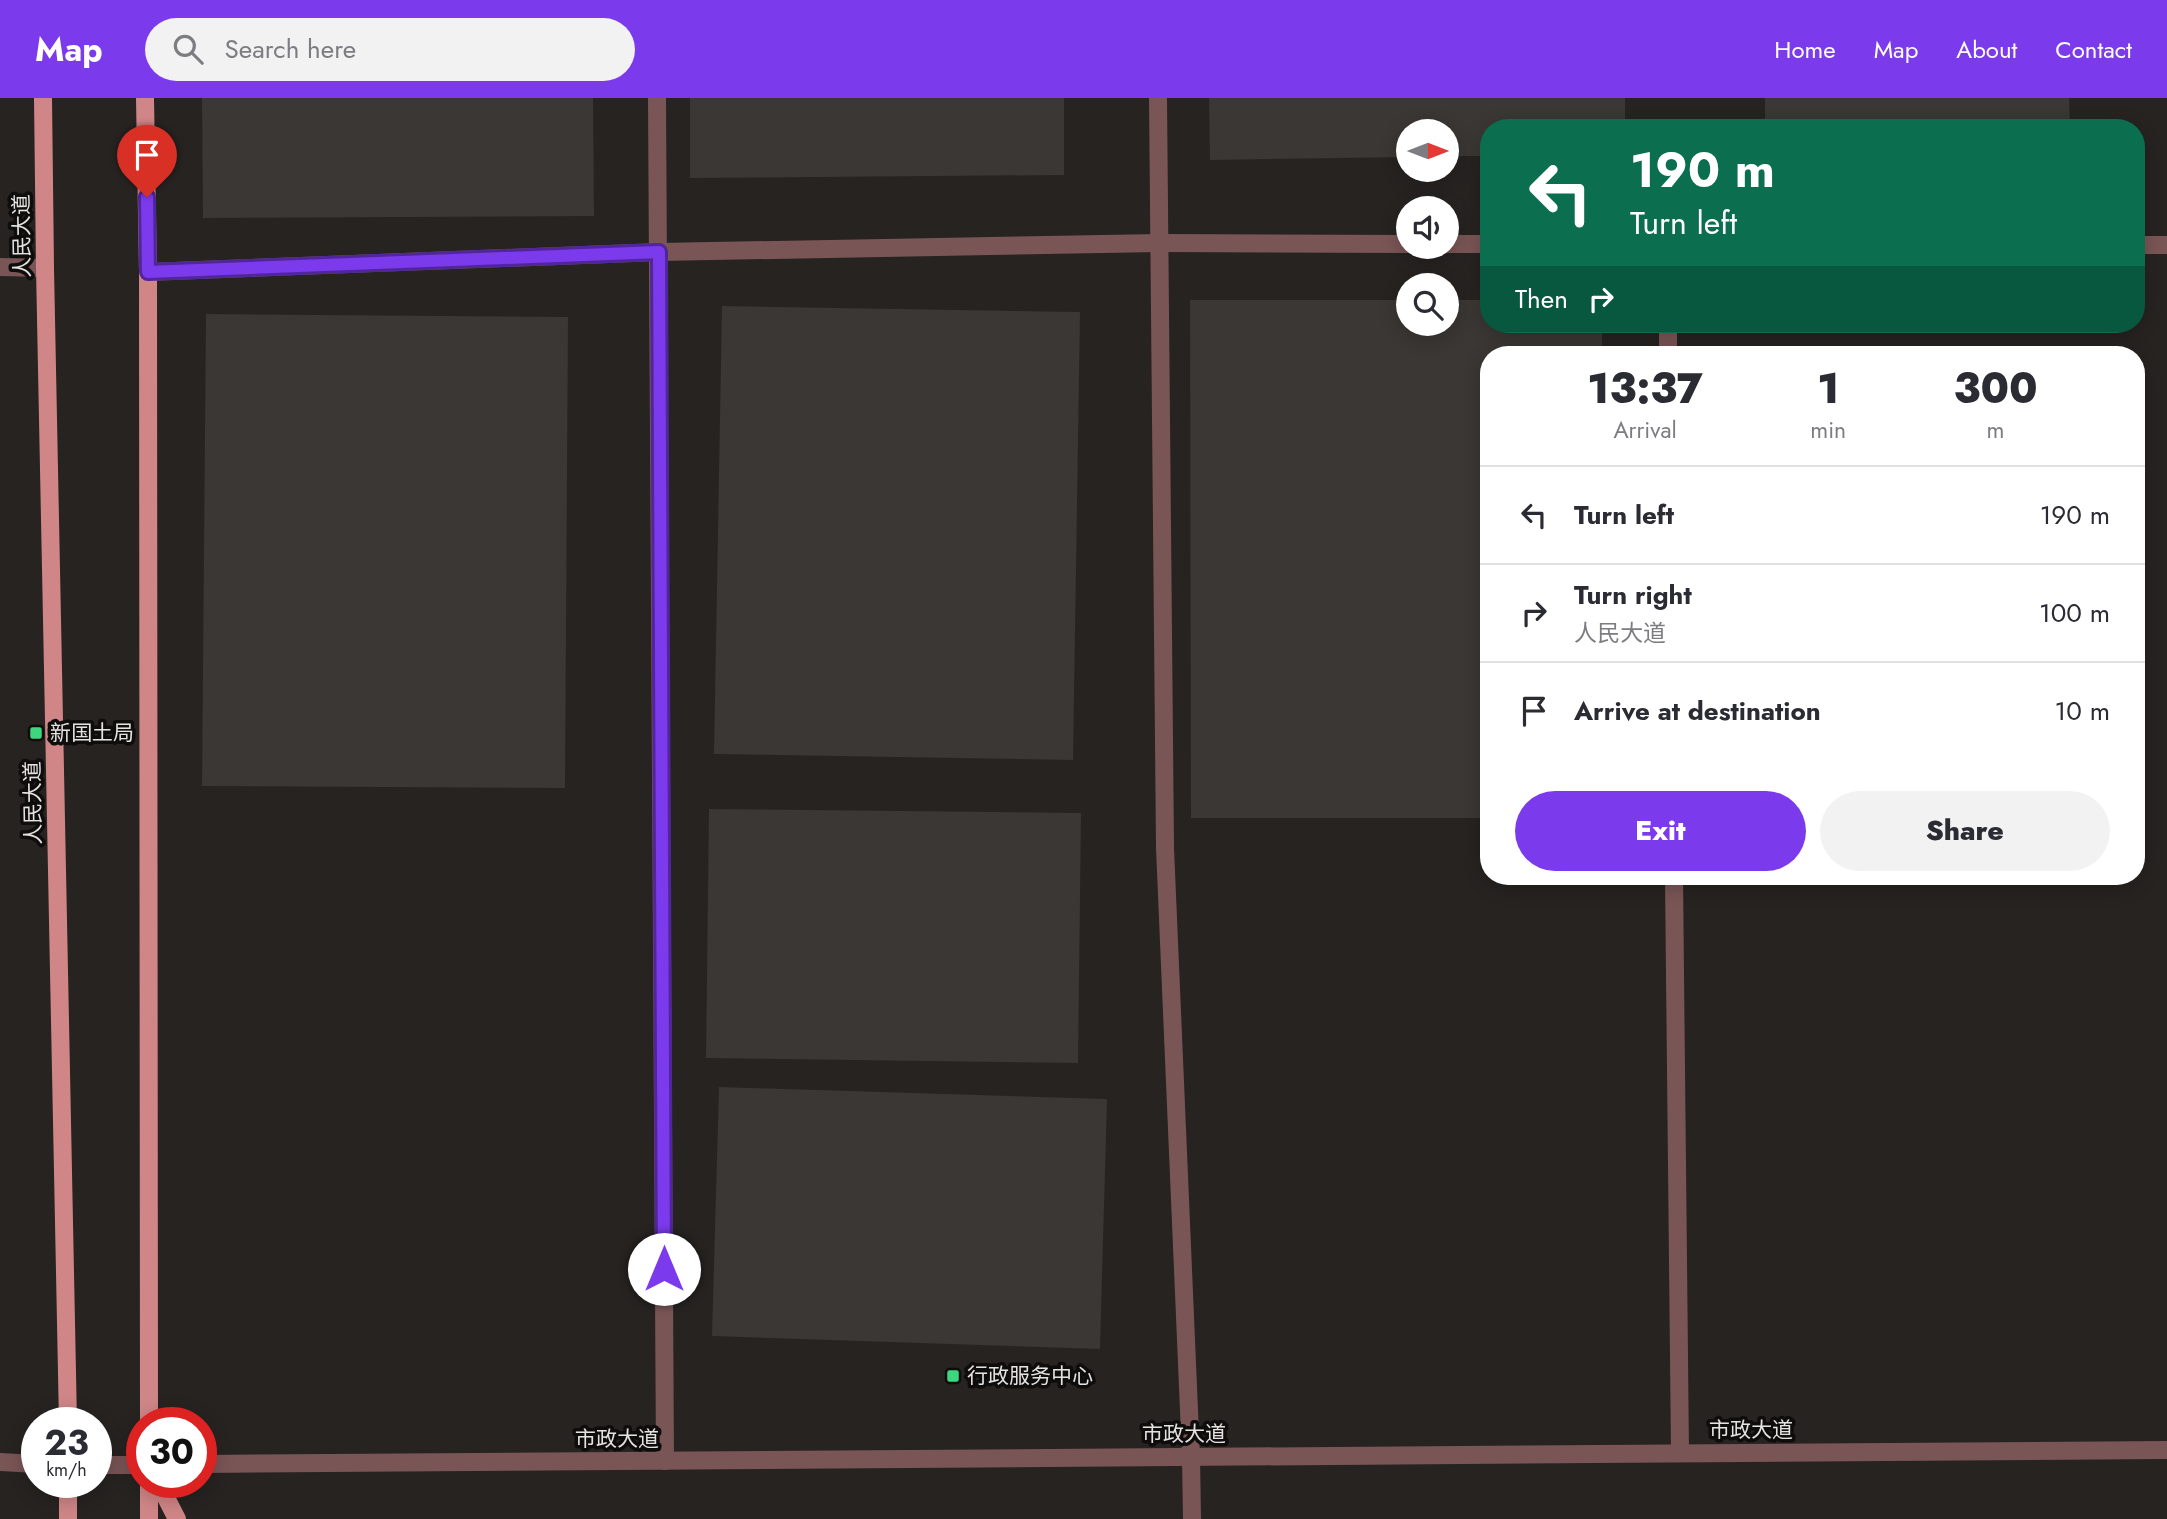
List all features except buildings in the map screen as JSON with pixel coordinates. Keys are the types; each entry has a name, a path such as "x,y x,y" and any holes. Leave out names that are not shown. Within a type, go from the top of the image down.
{"main road":[{"name":"人民大道","path":"43,98 68,1407"},
{"path":"145,98 148,272 149,1407"},
{"path":"68,1498 68,1519"},
{"path":"149,1498 149,1519"},
{"path":"166,1498 177,1519"}],"street":[{"path":"657,98 666,1461"},
{"path":"1158,98 1165,848 1192,1519"},
{"path":"148,272 659,252 1160,243 1396,244"},
{"path":"1459,244 1480,244"},
{"path":"2145,245 2167,245"},
{"path":"0,267 45,268"},
{"path":"1674,885 1680,1453"},
{"name":"市政大道","path":"217,1464 2167,1450"},
{"path":"0,1462 21,1463"}],"place":[{"name":"新国土局","path":"36,733"},
{"name":"行政服务中心","path":"953,1376"}],"route":[{"path":"147,197 148,272 659,252 664,1269"}]}
